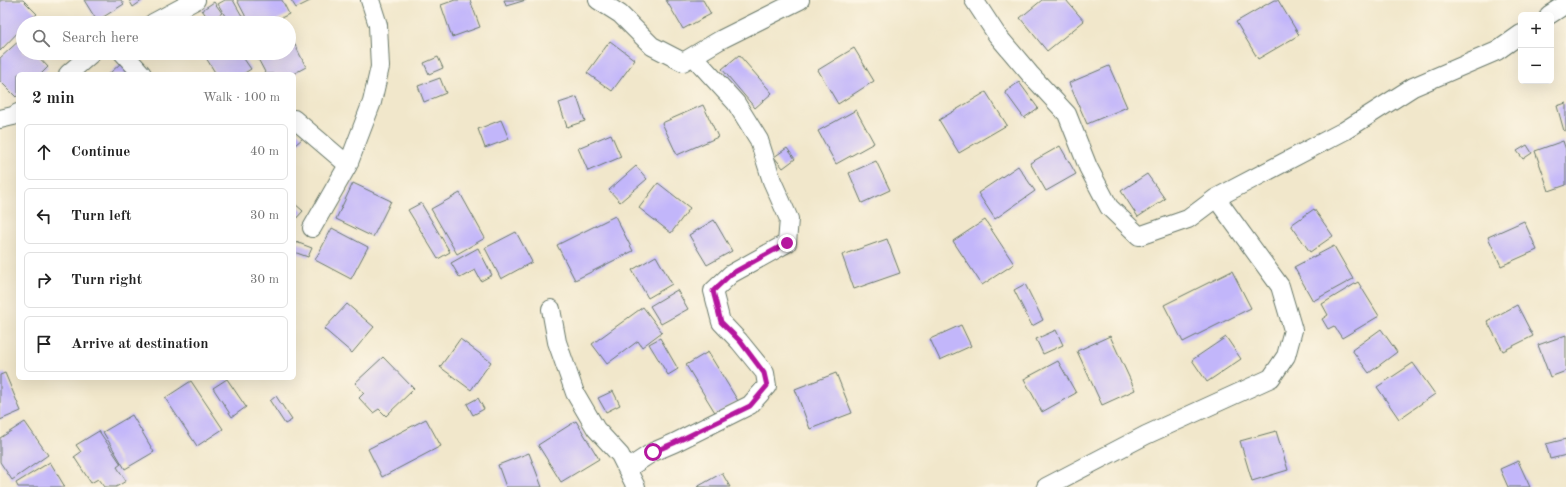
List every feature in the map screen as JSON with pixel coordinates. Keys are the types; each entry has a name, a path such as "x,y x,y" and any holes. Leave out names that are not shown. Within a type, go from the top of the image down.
{"street":[{"path":"166,16 196,0"},
{"path":"312,228 348,165 372,102 380,67 378,25 370,0"},
{"path":"598,0 620,14 652,46 683,62 720,40 800,0"},
{"path":"974,0 997,35 1067,114 1088,167 1109,207 1139,236 1188,219 1216,198 1344,131 1413,87 1497,51 1518,36"},
{"path":"1554,12 1566,4"},
{"path":"627,469 653,452 750,406 767,386 764,373 740,341 721,322 713,291 731,274 787,243 789,219 772,181 759,140 736,103 693,56"},
{"path":"70,72 84,60"},
{"path":"129,60 140,72"},
{"path":"0,119 16,114"},
{"path":"296,121 348,165"},
{"path":"1052,485 1146,435 1271,378 1286,356 1293,330 1280,286 1216,198"},
{"path":"551,309 557,342 575,393 596,430 620,455 636,487"}],"building":[{"path":"23,0 37,14 35,16 16,16 16,34 0,51 0,1"},
{"path":"84,0 121,0 124,4 105,16 94,16"},
{"path":"129,0 143,0 133,7"},
{"path":"225,0 233,0 242,16 225,16 218,4"},
{"path":"237,0 282,0 289,14 285,16 245,16"},
{"path":"291,0 312,0 296,8"},
{"path":"455,0 470,0 480,27 452,37 441,5"},
{"path":"504,0 526,0 506,6"},
{"path":"666,0 703,0 711,14 683,29"},
{"path":"1042,0 1066,0 1084,21 1047,51 1020,18"},
{"path":"1274,0 1278,0 1299,35 1258,59 1236,22"},
{"path":"214,2 222,13 218,16 206,16 202,10"},
{"path":"610,41 635,60 612,91 587,73"},
{"path":"16,44 16,60 42,60 48,67 43,72 16,72 16,97 0,81 0,58"},
{"path":"296,47 306,67 296,72 265,72 259,60 296,60"},
{"path":"854,48 874,81 838,104 818,70"},
{"path":"739,55 772,93 755,108 722,69"},
{"path":"438,57 443,68 429,74 424,63"},
{"path":"207,60 245,60 251,69 246,72 215,72"},
{"path":"122,62 130,72 111,72"},
{"path":"1109,66 1127,107 1087,124 1069,83"},
{"path":"440,78 446,93 424,102 418,86"},
{"path":"1019,82 1038,108 1024,118 1005,92"},
{"path":"986,92 1007,125 959,153 939,120"},
{"path":"577,97 585,121 567,127 559,103"},
{"path":"1566,103 1566,130 1564,131 1557,106"},
{"path":"703,105 718,137 677,155 662,123"},
{"path":"856,110 874,143 836,164 818,131"},
{"path":"501,120 509,139 485,148 478,129"},
{"path":"296,131 303,138 296,144"},
{"path":"611,134 621,157 588,171 578,148"},
{"path":"1563,141 1566,150 1566,185 1549,191 1535,151"},
{"path":"1527,145 1532,153 1523,159 1517,151"},
{"path":"1060,146 1076,174 1046,191 1030,163"},
{"path":"787,148 795,159 783,168 774,157"},
{"path":"876,161 890,190 862,203 849,173"},
{"path":"636,166 647,179 620,202 609,190"},
{"path":"1018,166 1035,191 995,219 978,193"},
{"path":"1147,174 1165,199 1138,217 1121,191"},
{"path":"353,183 391,201 373,237 336,219"},
{"path":"658,183 690,208 671,233 639,208"},
{"path":"460,193 485,238 457,254 431,209"},
{"path":"421,203 450,252 438,259 408,210"},
{"path":"296,205 303,211 296,219"},
{"path":"1314,209 1333,236 1310,252 1291,225"},
{"path":"615,216 633,251 575,280 557,245"},
{"path":"714,220 732,251 707,265 689,235"},
{"path":"985,220 1014,264 982,285 953,241"},
{"path":"1524,221 1537,250 1501,266 1488,237"},
{"path":"332,228 368,247 351,279 315,260"},
{"path":"516,232 532,262 501,279 485,248"},
{"path":"887,239 900,273 854,289 842,255"},
{"path":"296,242 312,248 308,257 296,253"},
{"path":"1334,246 1353,279 1313,301 1294,267"},
{"path":"478,248 492,275 481,281 475,270 460,278 451,263"},
{"path":"656,256 672,284 648,298 632,270"},
{"path":"1232,271 1251,308 1183,342 1164,305"},
{"path":"1358,282 1379,316 1342,338 1334,326 1328,329 1322,319 1328,315 1322,304"},
{"path":"1025,284 1043,320 1032,326 1014,290"},
{"path":"677,290 688,309 661,324 650,306"},
{"path":"347,304 374,327 352,353 324,329"},
{"path":"1517,305 1533,336 1503,351 1487,321"},
{"path":"643,307 662,332 642,347 638,341 607,364 592,344"},
{"path":"961,325 971,346 940,360 930,339"},
{"path":"1381,329 1397,352 1369,373 1352,350"},
{"path":"1056,330 1063,345 1043,354 1036,339"},
{"path":"1566,335 1566,371 1550,377 1538,345"},
{"path":"1110,336 1135,390 1102,405 1077,351"},
{"path":"1226,337 1241,359 1207,382 1192,360"},
{"path":"660,338 678,369 668,375 649,344"},
{"path":"460,339 491,362 471,390 440,367"},
{"path":"708,352 738,401 716,414 686,365"},
{"path":"383,357 414,389 386,416 379,409 373,413 359,398 364,393 355,383"},
{"path":"1058,361 1076,393 1042,412 1024,379"},
{"path":"1413,363 1435,394 1399,419 1377,387"},
{"path":"5,373 21,411 0,420 0,375"},
{"path":"836,373 852,413 810,429 795,389"},
{"path":"228,380 246,407 232,417 213,388"},
{"path":"191,381 223,429 197,446 165,398"},
{"path":"613,391 620,405 606,412 598,398"},
{"path":"276,396 292,420 285,424 270,401"},
{"path":"478,398 484,409 473,415 467,404"},
{"path":"132,415 154,452 125,469 103,432"},
{"path":"426,419 441,446 382,477 368,449"},
{"path":"576,421 599,459 561,482 538,445"},
{"path":"25,422 48,455 12,480 0,462 0,438"},
{"path":"99,431 121,464 117,467 126,481 116,487 104,487 98,479 91,483 74,457 81,452 76,445"},
{"path":"1276,431 1288,470 1252,481 1240,441"},
{"path":"1566,439 1566,455 1550,459 1546,444"},
{"path":"529,453 542,487 506,487 498,465"},
{"path":"1518,461 1530,487 1508,487 1500,469"},
{"path":"50,462 65,487 18,487 16,483"},
{"path":"722,473 730,487 697,487"}],"route":[{"path":"653,452 750,406 767,386 764,373 740,341 721,322 713,291 731,274 787,243"}]}
